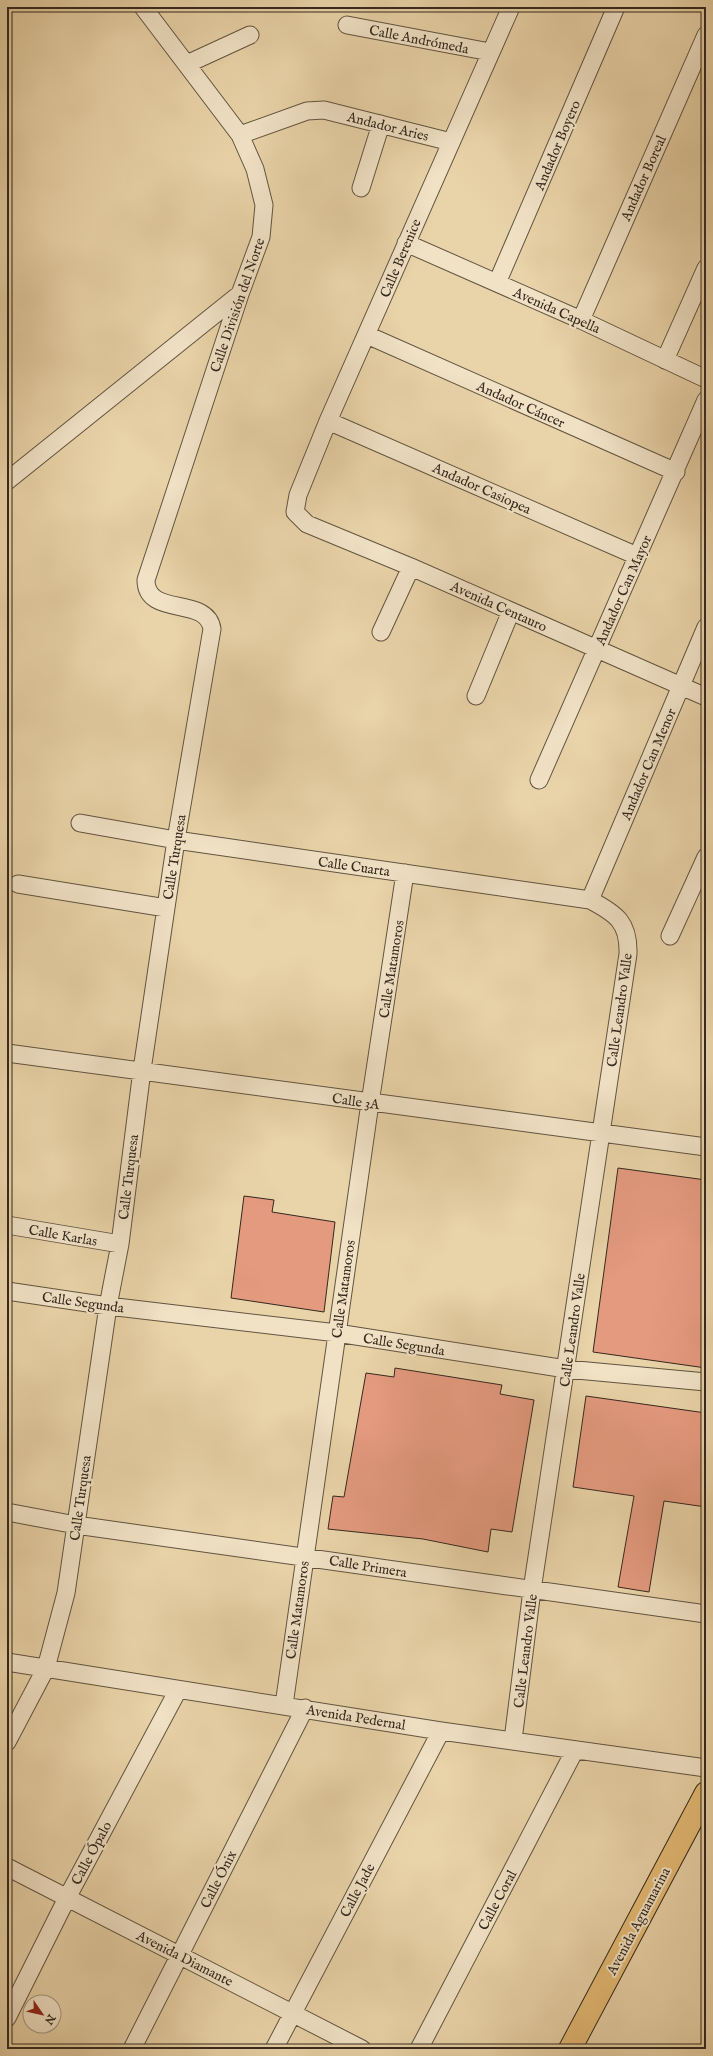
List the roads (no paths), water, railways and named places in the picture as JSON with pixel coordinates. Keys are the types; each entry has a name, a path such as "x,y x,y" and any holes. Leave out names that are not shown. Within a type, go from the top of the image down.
{"main road":[{"name":"Avenida Aguamarina","path":"570,2049 706,1793"}],"street":[{"name":"Calle Berenice","path":"295,512 298,495 328,421 367,336 406,243 511,7"},
{"name":"Andador Boyero","path":"497,283 616,7"},
{"name":"Calle División del Norte","path":"150,9 187,64 240,135 255,169 264,205 262,237 240,294 148,570 146,588 149,595 158,601 196,611"},
{"name":"Calle Andrómeda","path":"347,25 490,52"},
{"path":"187,64 250,35"},
{"name":"Andador Boreal","path":"581,320 706,35"},
{"name":"Andador Aries","path":"240,135 307,111 324,110 451,142"},
{"path":"361,188 381,124"},
{"name":"Avenida Capella","path":"406,243 581,320 706,378"},
{"path":"665,360 706,268"},
{"path":"7,481 240,294"},
{"name":"Andador Cáncer","path":"367,336 676,472"},
{"name":"Andador Can Mayor","path":"539,780 637,556 676,472 706,400"},
{"name":"Andador Casiopea","path":"328,421 637,556"},
{"name":"Avenida Centauro","path":"295,512 307,524 511,610 706,697"},
{"path":"381,632 411,567"},
{"path":"476,696 511,610"},
{"name":"Calle Turquesa","path":"7,1742 46,1668 66,1593 108,1306 120,1244 142,1070 176,840 212,629 209,618 196,611"},
{"name":"Andador Can Menor","path":"590,900 706,627"},
{"name":"Calle Cuarta","path":"80,823 176,840 590,900 609,910 621,922"},
{"path":"670,936 706,857"},
{"name":"Calle Matamoros","path":"284,1705 370,1103 406,873"},
{"path":"18,884 166,908"},
{"name":"Calle Leandro Valle","path":"513,1740 532,1590 628,954 629,938 621,922"},
{"name":"Calle 3A","path":"7,1052 370,1103 601,1132 706,1147"},
{"name":"Calle Karlas","path":"7,1225 120,1244"},
{"name":"Calle Segunda","path":"7,1291 108,1306 337,1333 566,1369 706,1382"},
{"name":"Calle Primera","path":"7,1512 76,1525 305,1556 706,1614"},
{"name":"Avenida Pedernal","path":"7,1662 178,1690 305,1708 441,1731 706,1768"},
{"name":"Calle Ópalo","path":"7,2018 68,1898 178,1690"},
{"name":"Calle Ónix","path":"132,2049 305,1708"},
{"name":"Calle Jade","path":"274,2049 441,1731"},
{"name":"Calle Coral","path":"419,2049 575,1750"},
{"name":"Avenida Diamante","path":"7,1867 362,2049"}]}
